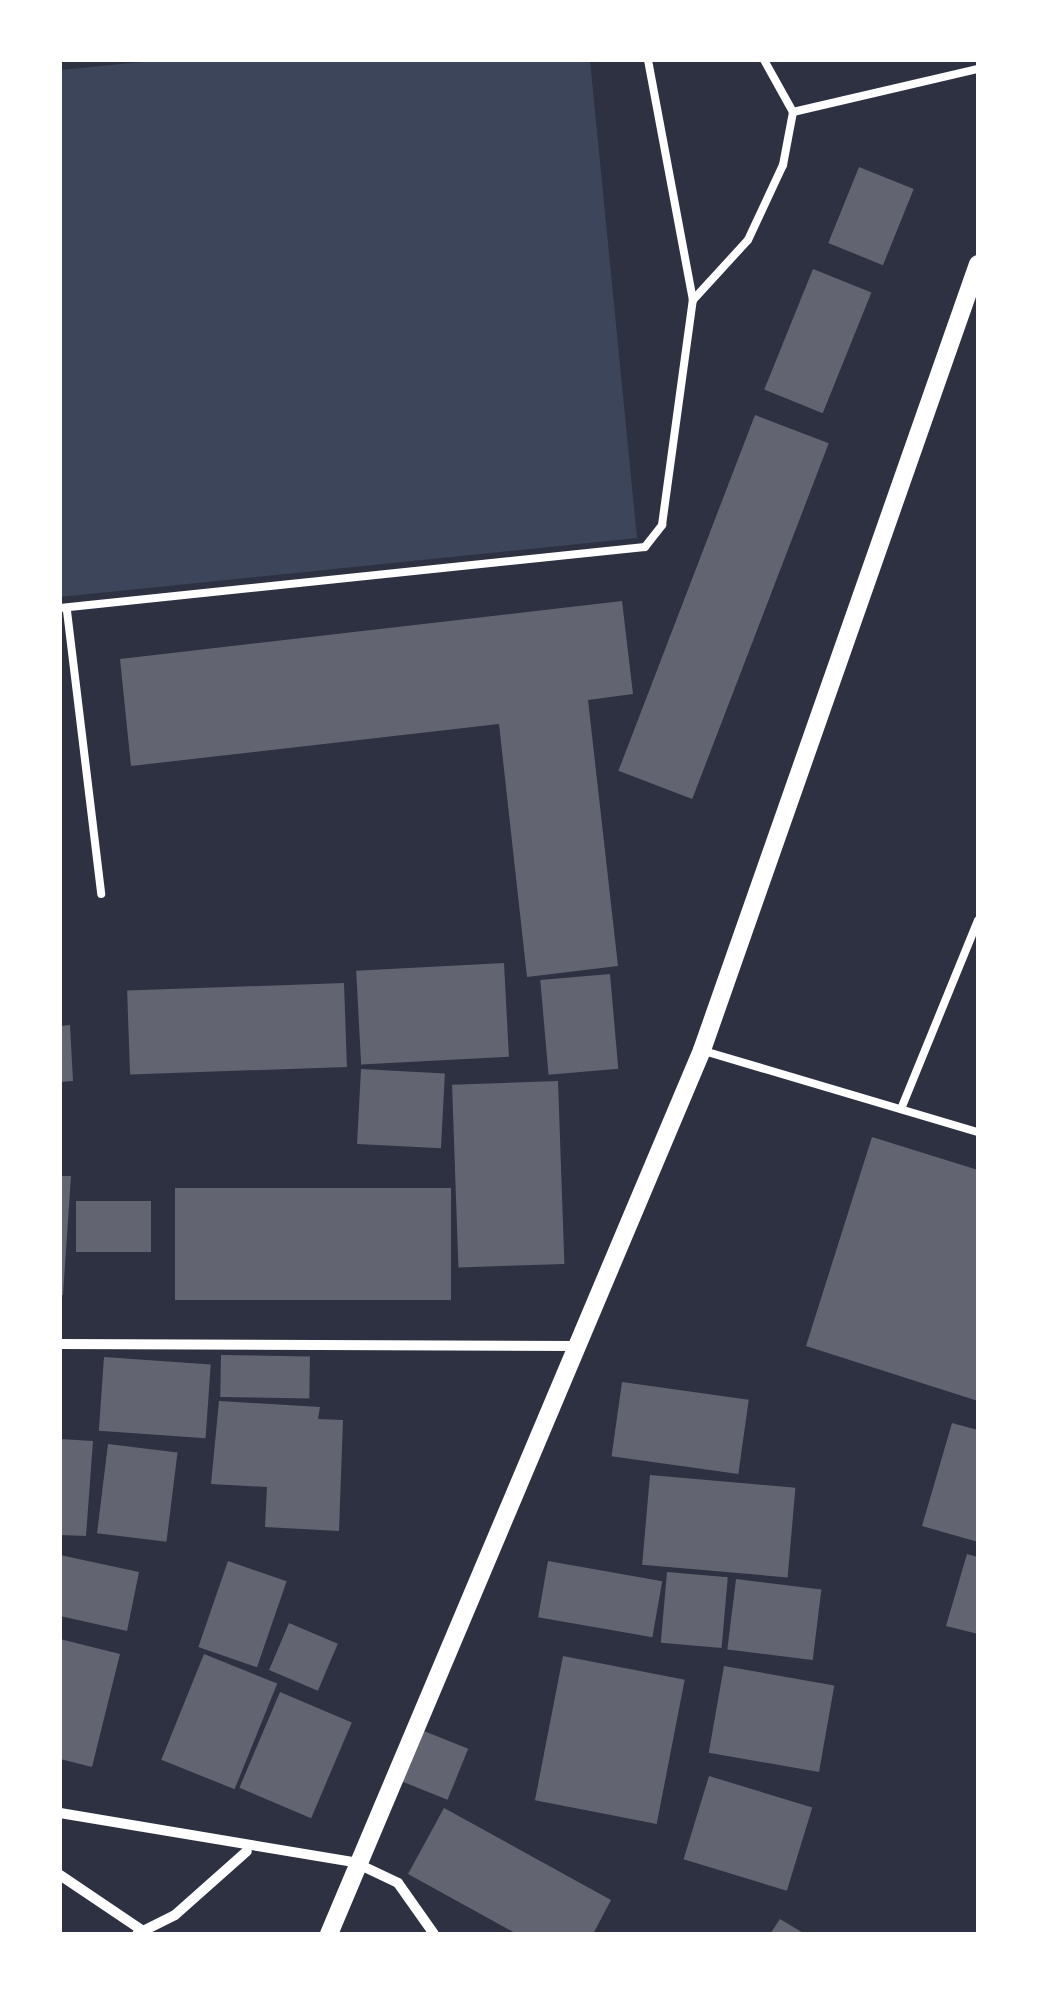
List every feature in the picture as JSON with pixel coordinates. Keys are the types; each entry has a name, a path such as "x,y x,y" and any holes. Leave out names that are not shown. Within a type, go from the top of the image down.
{"street":[{"path":"329,1934 354,1862 584,1346 702,1050 978,264"},
{"path":"60,1344 584,1346"},
{"path":"60,1813 247,1851 354,1862 398,1883 434,1934"},
{"path":"60,1875 140,1932 176,1915 247,1851"}],"lane":[{"path":"101,894 63,610 644,547 662,525 693,300 648,60"},
{"path":"693,300 768,208 793,112 764,60"},
{"path":"793,112 978,69"},
{"path":"902,1110 978,920"},
{"path":"702,1050 978,1132"}],"shaded area":[{"path":"161,60 590,60 637,538 60,597 60,70"}],"building":[{"path":"859,167 914,189 883,265 828,243"},
{"path":"813,269 871,293 823,413 764,390"},
{"path":"755,415 829,443 692,799 618,771"},
{"path":"622,601 633,694 588,700 618,966 527,977 499,724 131,766 120,659"},
{"path":"504,963 509,1057 361,1065 356,971"},
{"path":"610,974 618,1069 549,1075 540,980"},
{"path":"344,983 347,1067 130,1075 127,991"},
{"path":"70,1025 73,1081 60,1082 60,1026"},
{"path":"361,1069 445,1073 441,1148 357,1144"},
{"path":"558,1081 564,1264 458,1268 452,1085"},
{"path":"872,1137 978,1170 978,1401 806,1346"},
{"path":"60,1176 71,1176 63,1295 60,1295"},
{"path":"175,1188 451,1188 451,1300 175,1300"},
{"path":"76,1201 151,1201 151,1252 76,1252"},
{"path":"221,1355 310,1357 309,1399 220,1397"},
{"path":"104,1357 211,1364 206,1438 99,1431"},
{"path":"622,1382 749,1400 738,1474 612,1456"},
{"path":"219,1401 320,1407 318,1419 343,1420 339,1531 265,1527 267,1487 211,1484"},
{"path":"952,1423 978,1430 978,1542 922,1526"},
{"path":"60,1439 93,1441 86,1536 60,1535"},
{"path":"108,1444 177,1453 167,1542 97,1533"},
{"path":"650,1475 795,1488 788,1577 642,1565"},
{"path":"967,1554 978,1557 978,1634 946,1626"},
{"path":"60,1555 139,1572 127,1631 60,1616"},
{"path":"228,1561 287,1581 257,1667 198,1647"},
{"path":"548,1561 662,1581 652,1637 538,1617"},
{"path":"667,1572 728,1577 722,1648 661,1643"},
{"path":"736,1579 821,1589 813,1660 727,1649"},
{"path":"289,1623 338,1644 318,1691 269,1670"},
{"path":"60,1639 120,1654 92,1767 60,1759"},
{"path":"204,1654 277,1684 235,1789 161,1760"},
{"path":"563,1656 685,1680 657,1824 535,1800"},
{"path":"724,1666 834,1685 819,1772 709,1753"},
{"path":"280,1692 352,1722 311,1818 239,1788"},
{"path":"419,1729 468,1749 448,1800 398,1780"},
{"path":"709,1776 812,1808 787,1891 684,1859"},
{"path":"444,1808 611,1900 593,1934 517,1934 408,1874"},
{"path":"780,1919 805,1934 770,1934"}]}
